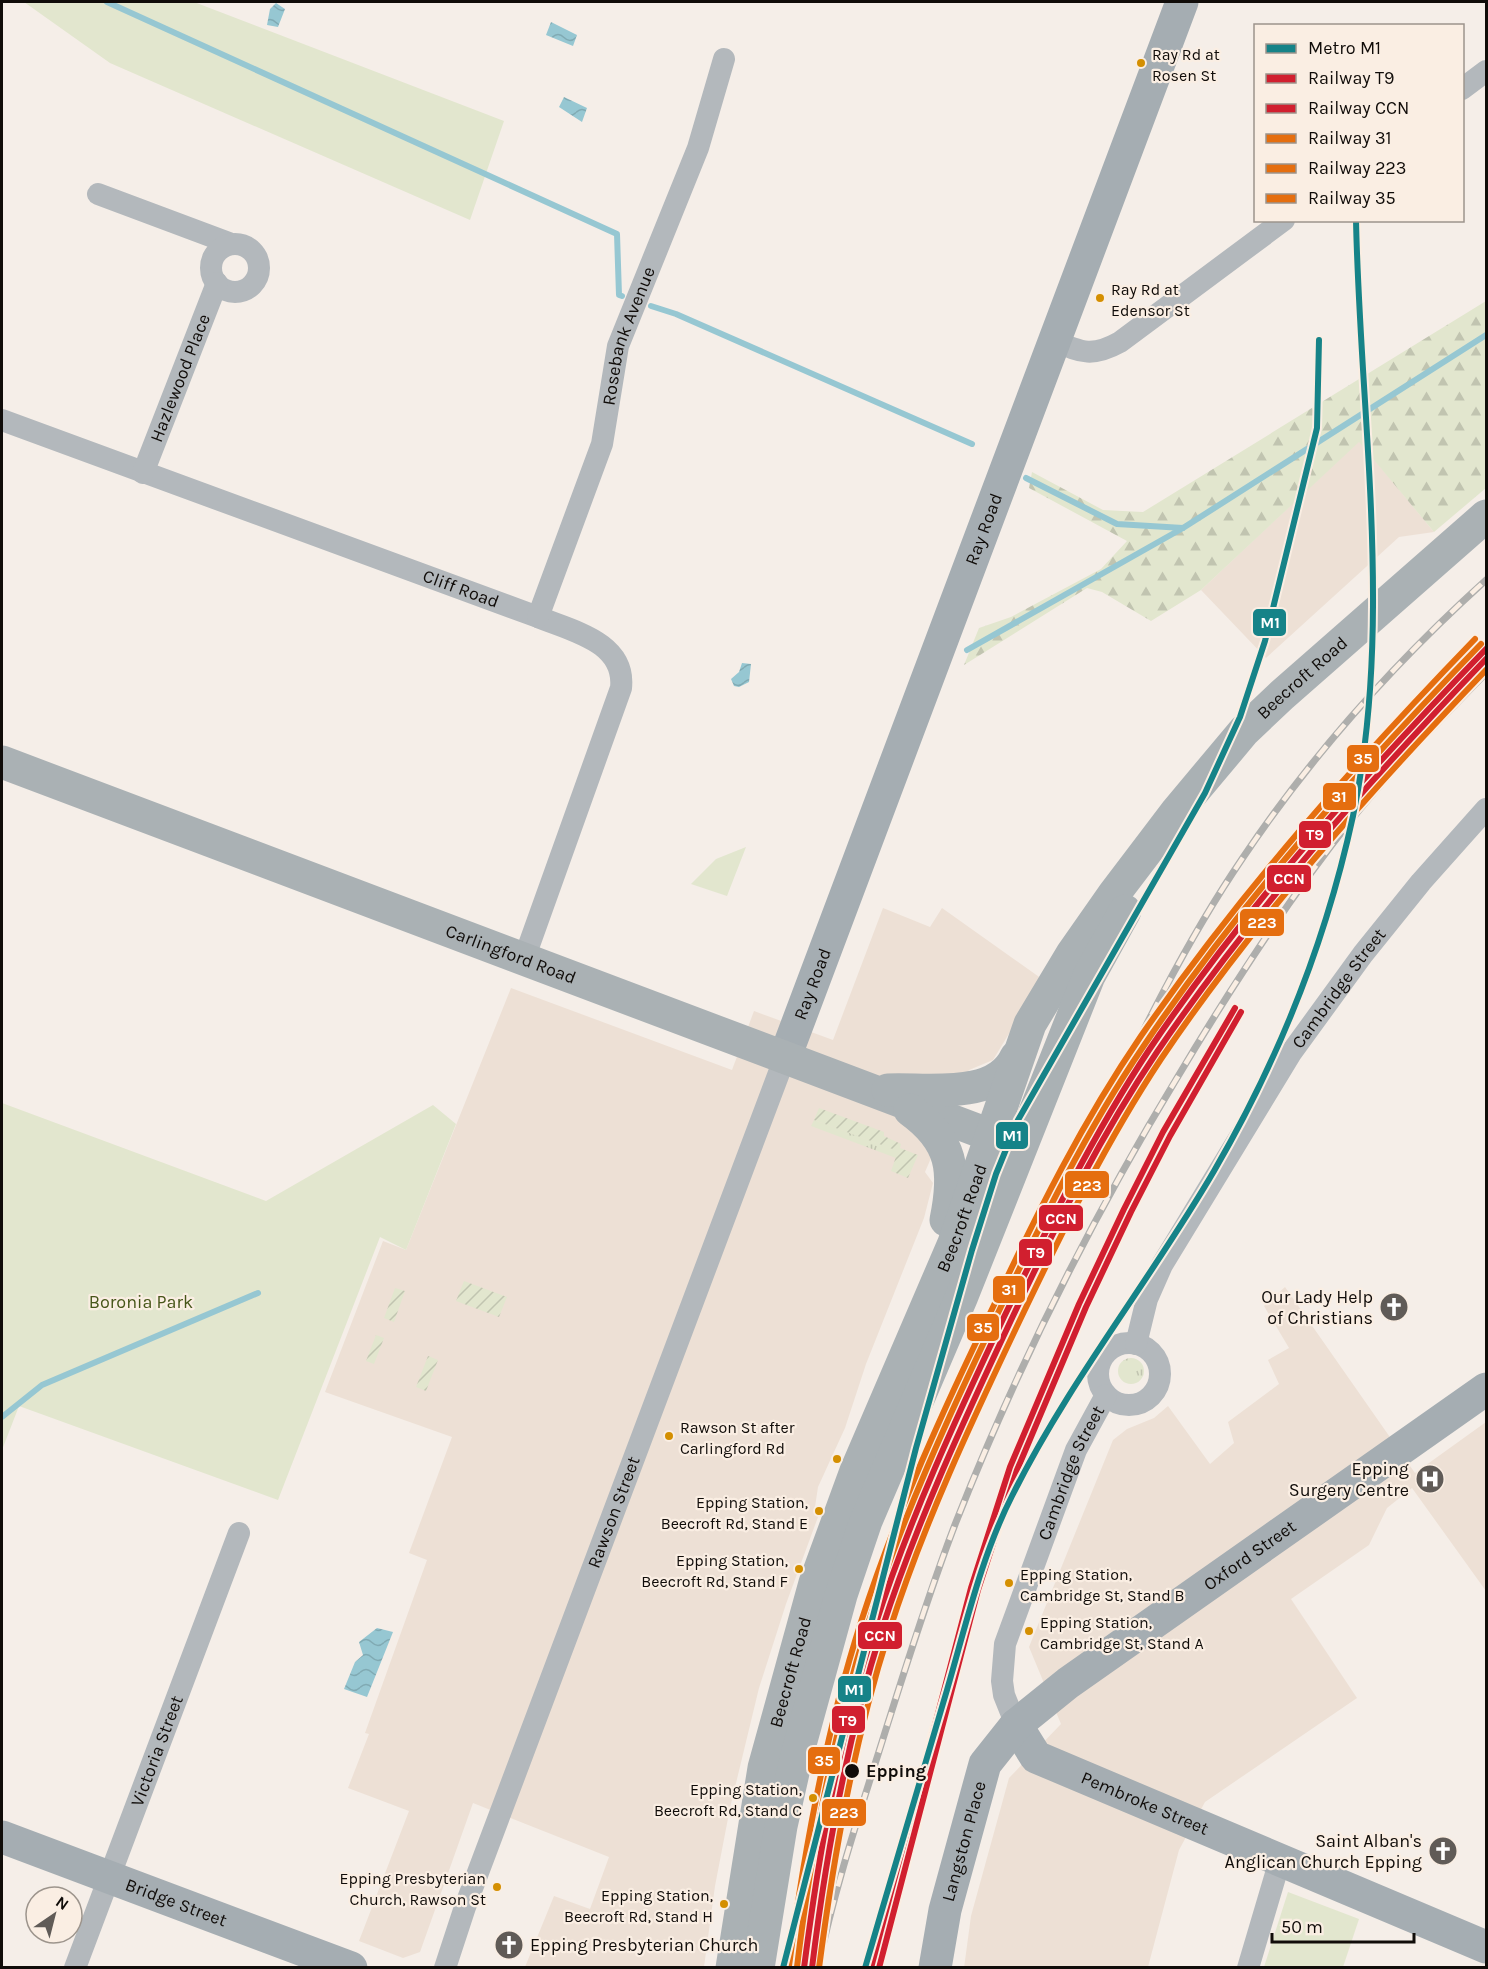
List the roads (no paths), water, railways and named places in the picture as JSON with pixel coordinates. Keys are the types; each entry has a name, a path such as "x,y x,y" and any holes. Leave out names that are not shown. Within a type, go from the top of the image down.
{"main road":[{"name":"Beecroft Road","path":"732,1968 764,1768 794,1652 845,1498 954,1243 1030,1024 1053,984 1114,894 1178,811 1238,739 1282,695 1486,516"},
{"name":"Beecroft Road","path":"758,1968 783,1816 841,1595 866,1521 962,1296 1089,976 1110,935 1163,858 1257,744 1486,540"},
{"name":"Carlingford Road","path":"2,762 1021,1147"},
{"path":"874,1091 973,1088 991,1081 1013,1064 1022,1044"},
{"path":"874,1091 906,1108 921,1120 939,1138 950,1160 952,1191 930,1295"}],"street":[{"name":"Ray Road","path":"785,1057 1055,341 1179,2"},
{"name":"Rosebank Avenue","path":"538,617 602,444 618,346 698,148 724,59"},
{"path":"1464,88 1486,71"},
{"path":"98,194 229,243 241,244 254,252 258,259 259,274 250,287 243,291 226,290 217,283"},
{"path":"1055,341 1080,352 1101,352 1120,342 1281,222"},
{"name":"Hazlewood Place","path":"143,473 217,283 211,272 211,264 218,250 229,243"},
{"name":"Cliff Road","path":"2,420 538,617 598,642 618,663 622,676 621,688 524,959"},
{"name":"Cambridge Street","path":"1136,1344 1147,1299 1162,1265 1291,1053 1363,954 1421,882 1486,810"},
{"name":"Rawson Street","path":"445,1968 486,1851 785,1057"},
{"name":"Cambridge Street","path":"1136,1344 1153,1354 1161,1371 1156,1390 1142,1403 1123,1405 1106,1395 1098,1377 1102,1358 1117,1346 1136,1344"},
{"name":"Oxford Street","path":"1016,1725 1068,1683 1486,1389"},
{"name":"Cambridge Street","path":"1016,1725 1002,1681 1005,1644 1076,1450 1106,1395"},
{"name":"Victoria Street","path":"75,1968 239,1533"},
{"name":"Pembroke Street","path":"1016,1725 1036,1757 1486,1947"},
{"name":"Langston Place","path":"934,1968 945,1910 985,1764 1016,1725"},
{"name":"Bridge Street","path":"2,1837 351,1968"},
{"path":"1248,1968 1280,1860"}],"water":[{"path":"276,3 285,9 278,27 267,25 270,9"},
{"path":"551,22 577,35 573,46 546,35"},
{"path":"564,97 587,108 582,122 559,107"},
{"path":"742,663 751,664 749,682 739,687 734,686 731,679 739,672"},
{"path":"377,1628 393,1632 367,1697 344,1689 355,1662 363,1655 359,1642"}],"waterway":[{"path":"107,2 617,234 619,295 622,296"},
{"path":"651,306 676,314 972,444"},
{"path":"967,650 1183,528 1486,335"},
{"path":"1026,478 1117,524 1183,528"},
{"path":"2,1417 42,1385 258,1293"}],"railway":[{"path":"1065,1191 1170,980 1242,859 1296,784 1355,712 1419,644 1486,580"},
{"path":"818,1968 832,1906 859,1816 946,1547 1004,1407 1085,1240 1177,1078 1238,979 1282,914 1327,851 1367,801 1486,673"}],"metro line":[{"name":"M1","path":"865,1968 975,1592 1001,1519 1034,1454 1059,1412 1189,1212 1259,1087 1314,954 1342,863 1353,816 1365,743 1371,668 1373,594 1368,444 1356,222"},
{"name":"M1","path":"783,1968 916,1448 996,1174 1018,1120 1205,793 1240,717 1265,641 1317,428 1319,340"}],"rail line":[{"name":"35","path":"789,1966 802,1879 826,1749 861,1622 922,1461 975,1344 1044,1202 1080,1134 1120,1068 1179,983 1218,932 1342,782 1475,639"},
{"name":"31","path":"797,1967 816,1837 833,1751 855,1666 881,1584 944,1429 1014,1281 1083,1144 1143,1047 1220,940 1346,788 1481,644"},
{"name":"T9","path":"804,1968 816,1881 841,1752 862,1668 888,1586 951,1431 1054,1215 1128,1082 1186,997 1226,944 1308,842 1486,649"},
{"name":"CCN","path":"812,1968 839,1797 858,1712 882,1629 910,1549 960,1431 1063,1214 1136,1083 1232,948 1356,800 1486,659"},
{"name":"223","path":"819,1968 831,1883 855,1756 865,1714 902,1592 966,1436 1068,1221 1141,1090 1235,957 1357,809 1486,670"},
{"name":"T9","path":"871,1968 971,1588 1010,1467 1079,1304 1124,1209 1163,1132 1235,1008"},
{"name":"CCN","path":"879,1968 978,1590 1017,1470 1086,1307 1131,1212 1170,1136 1241,1012"}],"place":[{"name":"Ray Rd at Rosen St","path":"1141,63"},
{"name":"Ray Rd at Edensor St","path":"1100,298"},
{"name":"Our Lady Help of Christians","path":"1394,1307"},
{"name":"Rawson St after Carlingford Rd","path":"669,1436"},
{"name":"Epping Surgery Centre","path":"1430,1479"},
{"name":"Epping Station, Beecroft Rd, Stand E","path":"819,1511"},
{"name":"Epping Station, Beecroft Rd, Stand F","path":"799,1569"},
{"name":"Epping Station, Cambridge St, Stand B","path":"1009,1583"},
{"name":"Epping Station, Cambridge St, Stand A","path":"1029,1631"},
{"name":"Epping","path":"852,1771"},
{"name":"Epping Station, Beecroft Rd, Stand C","path":"813,1798"},
{"name":"Saint Alban's Anglican Church Epping","path":"1443,1851"},
{"name":"Epping Presbyterian Church, Rawson St","path":"497,1887"},
{"name":"Epping Station, Beecroft Rd, Stand H","path":"724,1904"},
{"name":"Epping Presbyterian Church","path":"509,1945"}],"park label":[{"name":"Boronia Park","path":"141,1302"}]}
